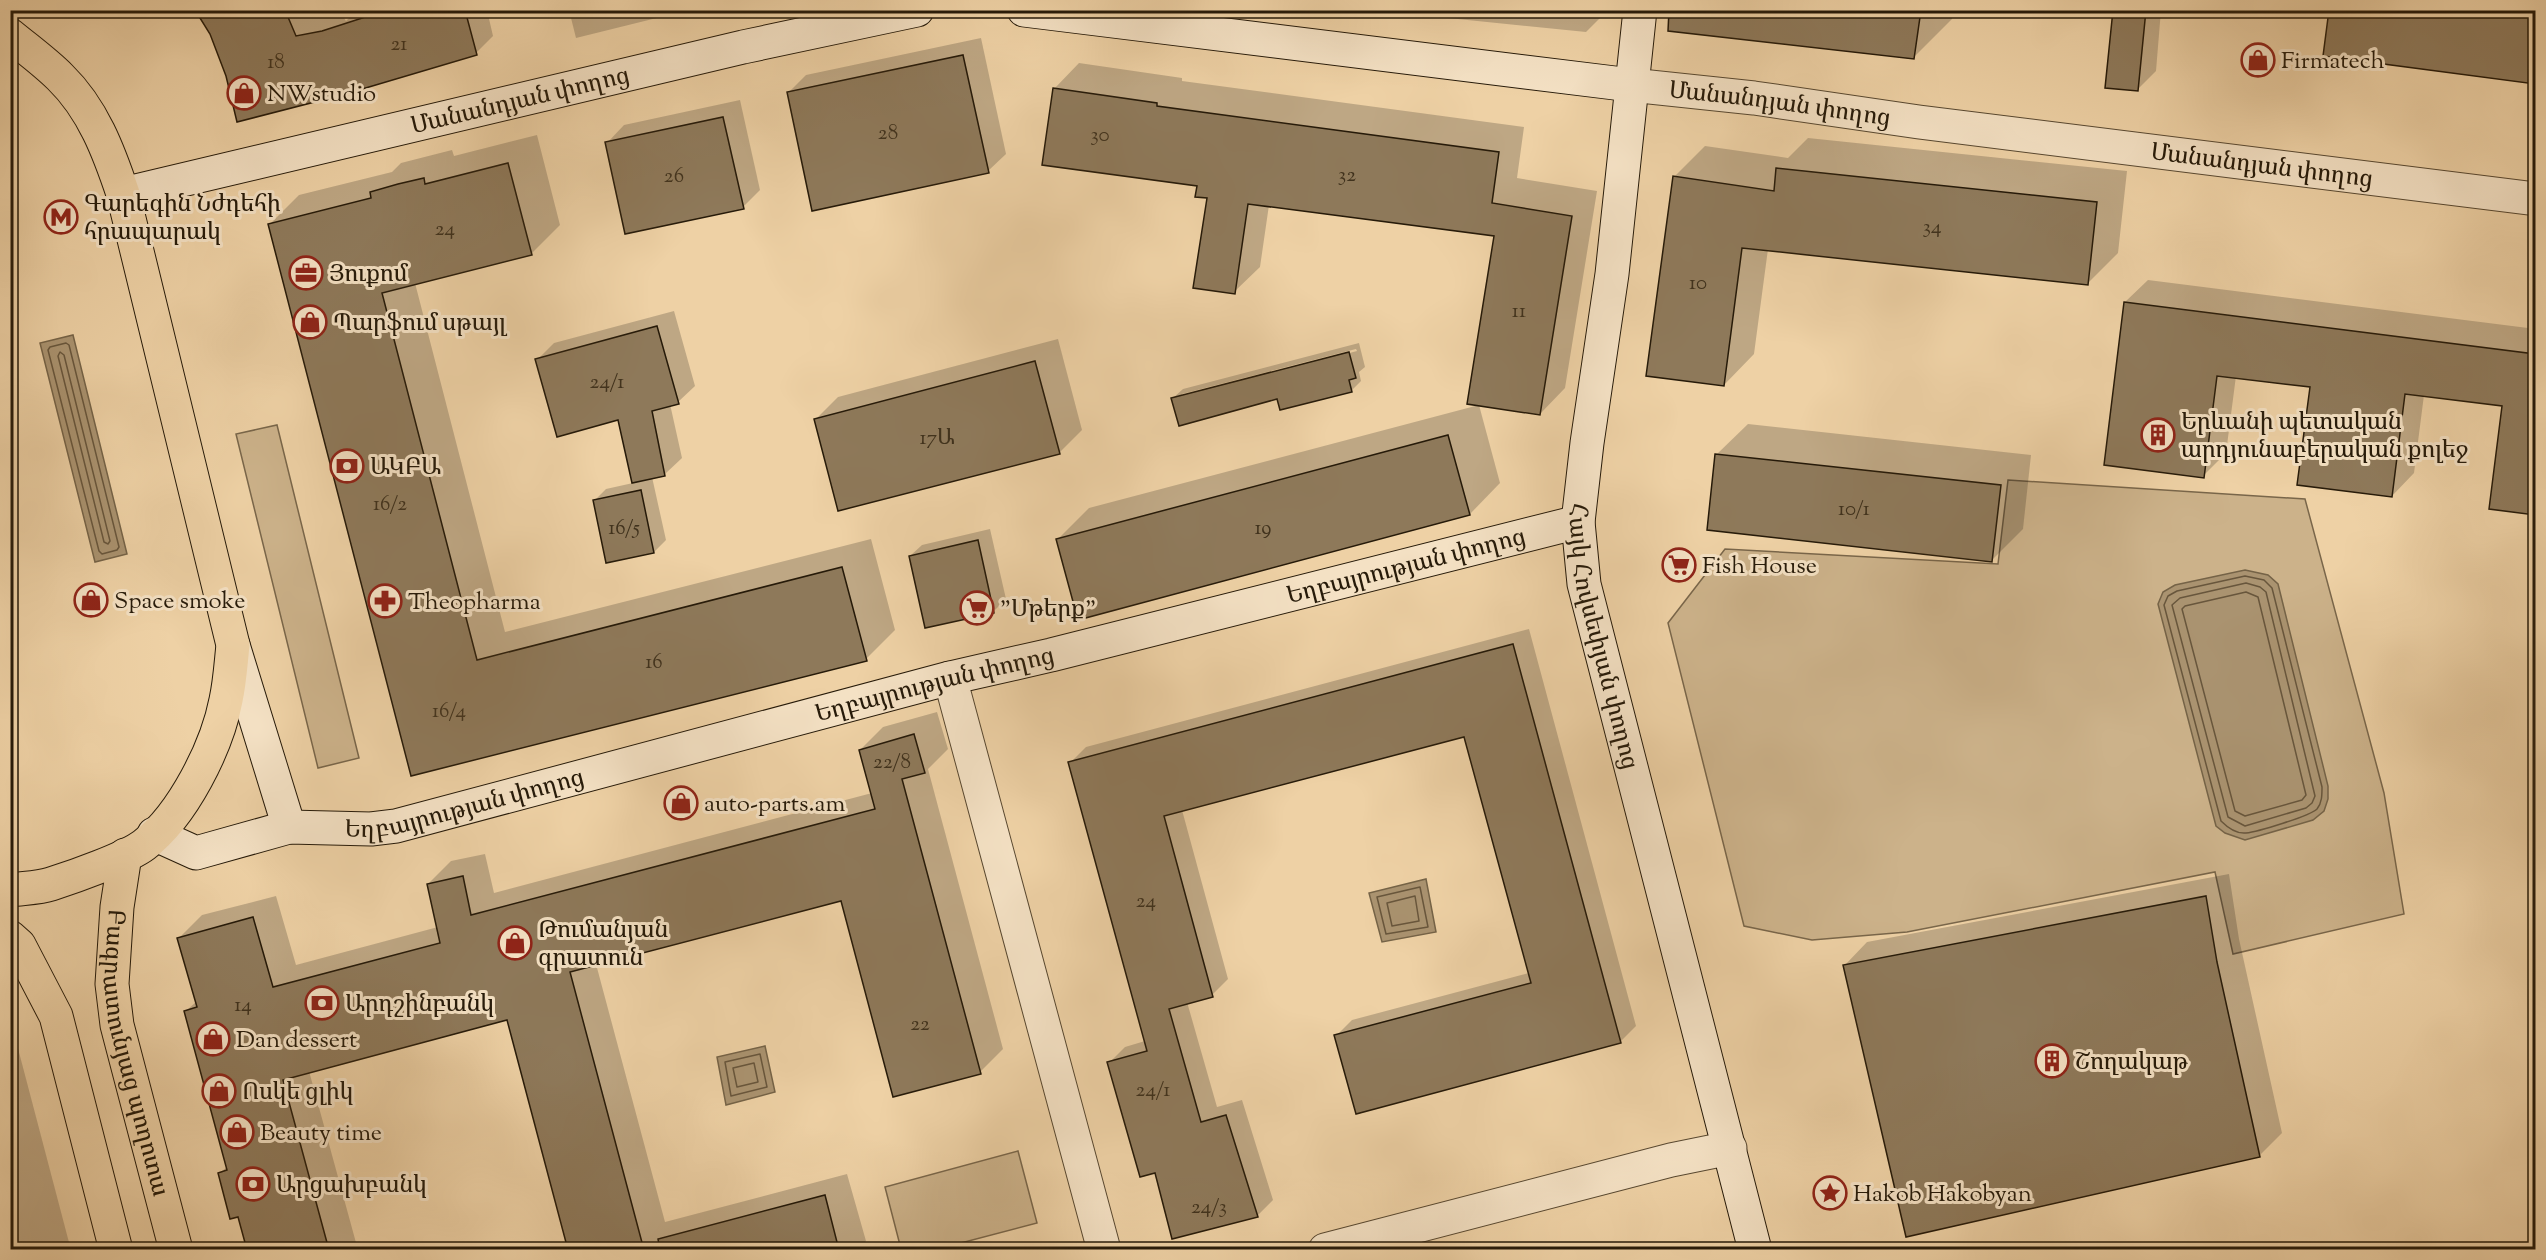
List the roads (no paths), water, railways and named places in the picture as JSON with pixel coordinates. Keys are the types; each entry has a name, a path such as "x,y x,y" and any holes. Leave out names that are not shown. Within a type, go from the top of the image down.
{"main road":[{"path":"10,35 61,78 98,126 123,194 233,645 226,700 212,744 191,787 170,818 144,845 125,855 50,885 10,890"},
{"name":"Բագրատունյաց պողոտա","path":"125,855 117,907 112,984 117,1026 176,1250"},
{"path":"10,937 19,945 56,1016 116,1250"}],"street":[{"name":"Մանանդյան փողոց","path":"123,194 720,52 917,10"},
{"name":"Մանանդյան փողոց","path":"1024,10 1631,85 1754,98 1930,123 2535,199"},
{"name":"Հայկ Հովսեփյան փողոց","path":"1640,10 1612,274 1587,442 1578,522 1584,584 1755,1250"},
{"name":"Եղբայրության փողոց","path":"154,834 196,853 289,827 371,829 396,826 950,678 1578,522"},
{"path":"233,645 289,827"},
{"path":"950,678 1104,1250"},
{"path":"1325,1250 1671,1160 1730,1148"}],"water":[{"path":"73,335 127,554 95,562 40,343"},
{"path":"2245,570 2268,575 2278,584 2328,786 2328,799 2324,811 2313,820 2245,840 2225,833 2216,826 2158,604 2163,592 2175,585"},
{"path":"1426,879 1436,932 1382,942 1369,893"},
{"path":"765,1046 775,1092 726,1105 717,1057"}],"place":[{"name":"Firmatech","path":"2258,60"},
{"name":"NWstudio","path":"244,93"},
{"name":"Գարեգին Նժդեհի հրապարակ","path":"61,217"},
{"name":"Յուքոմ","path":"306,273"},
{"name":"Պարֆում սթայլ","path":"310,322"},
{"name":"Երևանի պետական արդյունաբերական քոլեջ","path":"2158,435"},
{"name":"ԱԿԲԱ","path":"347,466"},
{"name":"Fish House","path":"1679,565"},
{"name":"Space smoke","path":"91,600"},
{"name":"Theopharma","path":"385,601"},
{"name":"\"Մթերք\"","path":"977,608"},
{"name":"auto-parts.am","path":"681,803"},
{"name":"Թումանյան գրատուն","path":"515,943"},
{"name":"Արդշինբանկ","path":"322,1003"},
{"name":"Dan dessert","path":"213,1039"},
{"name":"Շողակաթ","path":"2052,1061"},
{"name":"Ոսկե ցլիկ","path":"219,1091"},
{"name":"Beauty time","path":"237,1132"},
{"name":"Արցախբանկ","path":"253,1184"},
{"name":"Hakob Hakobyan","path":"1830,1193"}]}
